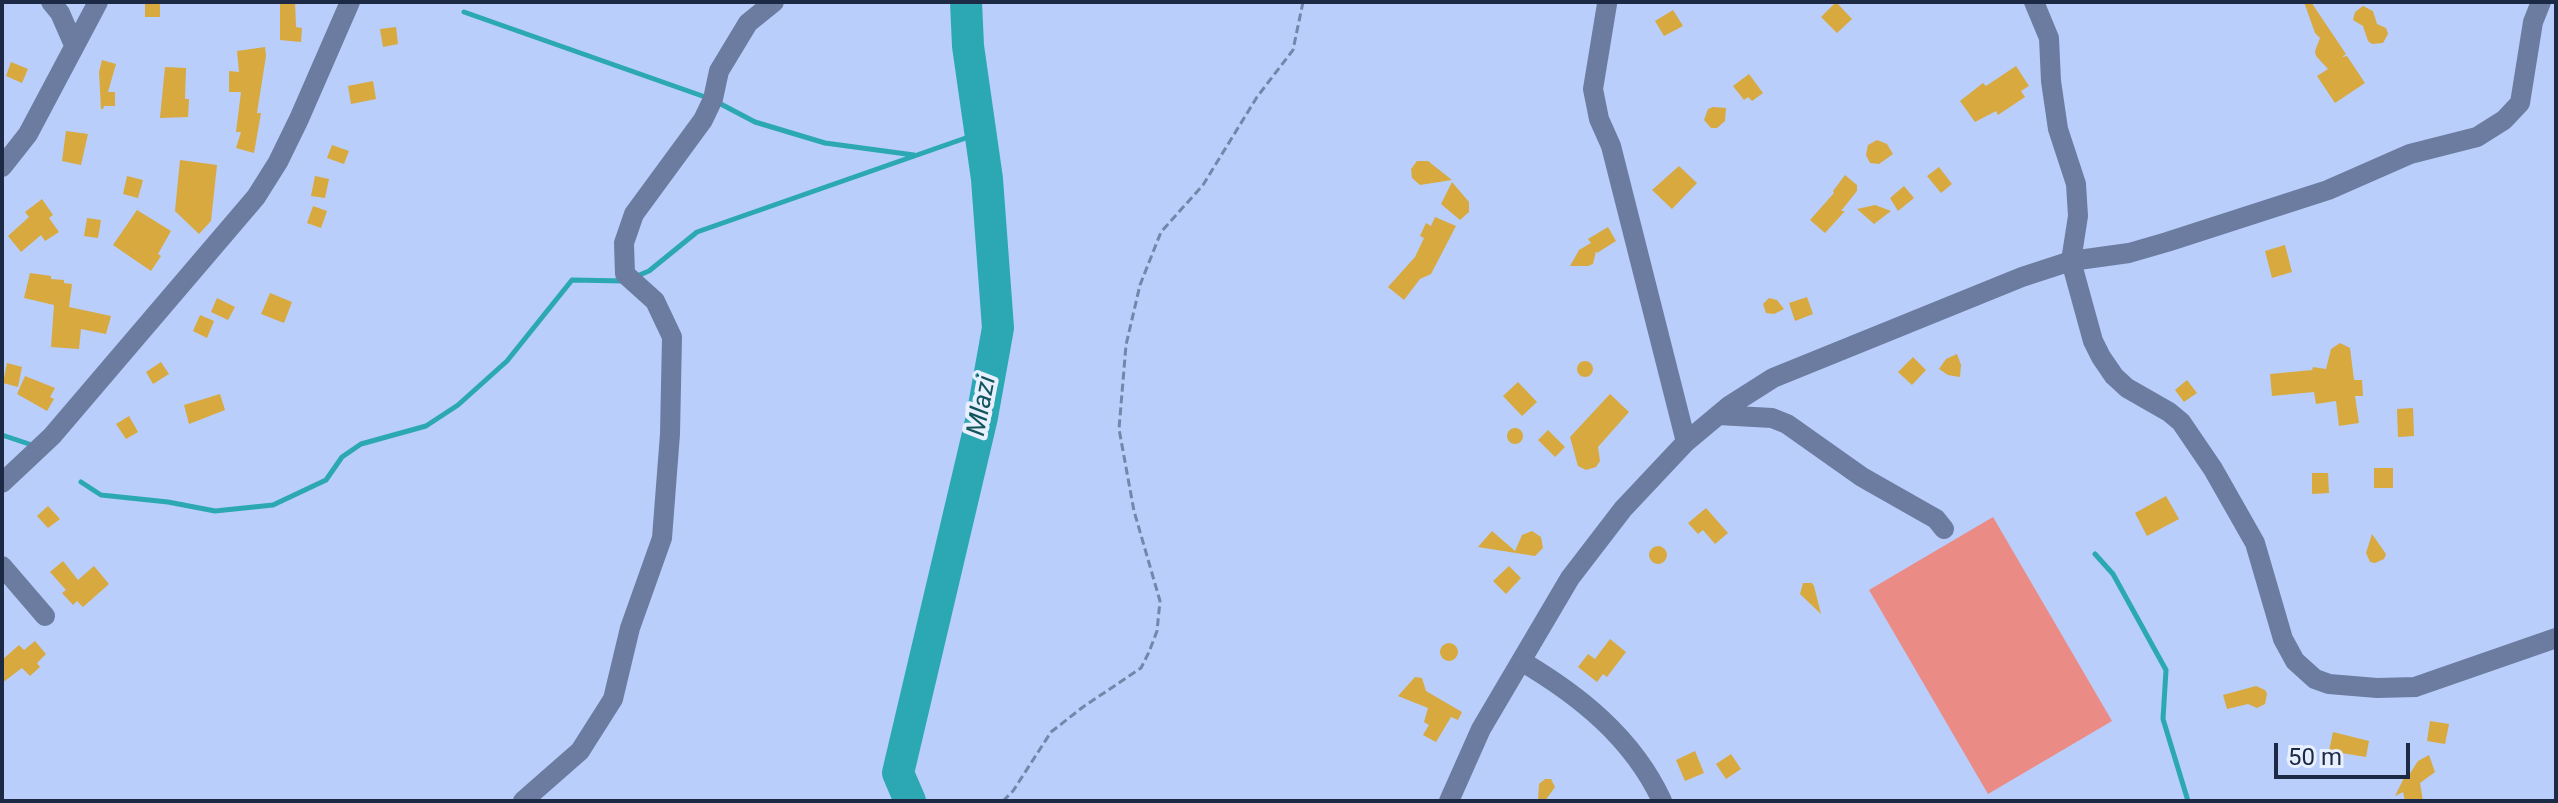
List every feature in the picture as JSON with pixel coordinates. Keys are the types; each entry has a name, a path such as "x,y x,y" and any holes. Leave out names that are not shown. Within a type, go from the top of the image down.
{"street":[{"path":"51,2 60,13 74,45"},
{"path":"2,167 28,134 98,2"},
{"path":"2,483 52,436 256,197 299,119 350,2"},
{"path":"523,801 580,751 613,699 630,628 662,538 670,434 672,337 655,301 625,274 624,243 634,214 703,120 713,99 719,71 748,23 774,2"},
{"path":"1449,801 1481,729 1570,578 1623,509 1686,442 1752,389 1953,304 2071,261 2129,253 2167,242 2328,190 2410,154 2477,137 2504,120 2520,103 2533,22 2541,2"},
{"path":"1607,4 1593,89 1599,119 1611,146 1686,442"},
{"path":"2038,5 2049,38 2058,129 2076,184 2078,216 2071,261 2081,304 2101,357 2127,388 2169,412 2188,431 2255,543 2287,650 2295,661 2315,679 2329,684 2415,687 2556,638"},
{"path":"1718,415 1772,418 1787,424 1862,477 1936,519 1944,529"},
{"path":"2,566 45,616"},
{"path":"1521,661 1580,699 1606,723 1641,765 1662,801"}],"path":[{"path":"1003,801 1013,791 1051,732 1141,668 1157,631 1160,601 1134,511 1119,429 1125,357 1137,300 1161,232 1203,185 1257,97 1293,50 1303,2"}],"shaded area":[{"path":"1993,517 2112,721 1988,794 1869,590"}],"building":[{"path":"145,2 160,2 160,17 145,17"},
{"path":"280,2 295,2 296,27 302,28 301,42 280,40"},
{"path":"1836,2 1852,19 1837,33 1821,17"},
{"path":"2304,2 2311,2 2346,54 2342,57 2347,56 2365,83 2335,103 2317,76 2328,69 2316,56 2320,38 2315,33"},
{"path":"2363,6 2373,11 2377,24 2386,28 2388,34 2383,43 2372,44 2368,41 2363,26 2353,20 2355,12"},
{"path":"1673,10 1683,26 1664,36 1655,21"},
{"path":"396,27 398,44 383,47 380,29"},
{"path":"265,47 257,113 261,113 254,153 236,148 241,132 236,132 241,92 229,92 229,71 239,72 237,51"},
{"path":"102,60 116,64 108,92 115,92 115,106 101,109 99,72"},
{"path":"11,62 28,69 22,83 6,76"},
{"path":"2016,66 2029,86 2021,91 2025,97 1998,115 1996,111 1975,122 1960,101 1983,83 1986,86"},
{"path":"165,67 186,68 188,117 160,118"},
{"path":"1749,74 1763,93 1752,101 1748,97 1744,100 1733,86"},
{"path":"373,81 376,99 351,104 348,86"},
{"path":"1726,108 1725,121 1717,128 1711,128 1704,120 1708,109"},
{"path":"66,131 88,134 81,165 62,161"},
{"path":"1877,140 1887,144 1893,154 1879,164 1870,163 1866,155 1868,145"},
{"path":"332,145 349,151 344,164 327,158"},
{"path":"180,160 217,165 211,221 199,234 175,211"},
{"path":"1417,161 1428,161 1452,180 1420,185 1412,178 1411,169"},
{"path":"1679,166 1697,183 1672,209 1652,190"},
{"path":"1939,167 1952,184 1941,193 1927,176"},
{"path":"1845,175 1857,185 1857,191 1841,211 1845,211 1825,233 1810,220"},
{"path":"127,176 143,180 138,198 123,194"},
{"path":"315,176 329,179 325,198 311,196"},
{"path":"1452,182 1469,202 1469,212 1460,220 1441,204"},
{"path":"1904,186 1914,198 1898,211 1890,198"},
{"path":"42,199 53,215 49,218 59,232 45,241 41,235 21,252 8,236 29,217 25,212"},
{"path":"1875,205 1891,211 1874,224 1857,209"},
{"path":"313,206 327,211 321,228 307,223"},
{"path":"137,210 171,231 151,271 113,245"},
{"path":"1435,217 1456,226 1431,274 1420,279 1404,300 1388,287 1415,257 1424,238 1420,236 1426,223 1431,226"},
{"path":"87,218 101,220 98,238 84,236"},
{"path":"1608,227 1616,241 1596,251 1593,264 1570,266 1579,250 1591,243 1588,239"},
{"path":"2285,245 2292,272 2272,278 2265,251"},
{"path":"30,273 51,276 51,279 72,284 69,307 111,316 106,334 81,329 79,349 51,347 54,305 24,298"},
{"path":"270,293 292,302 284,323 261,314"},
{"path":"1807,297 1813,314 1795,321 1789,303"},
{"path":"217,298 235,307 228,320 211,312"},
{"path":"1769,298 1777,300 1784,309 1774,314 1766,313 1763,304"},
{"path":"200,315 214,321 207,338 193,331"},
{"path":"2340,343 2350,348 2354,380 2362,380 2363,396 2355,396 2359,423 2339,426 2336,401 2316,404 2314,392 2272,396 2270,374 2312,370 2313,367 2326,369 2331,349"},
{"path":"1957,354 1961,365 1960,377 1948,375 1939,369 1946,359"},
{"path":"1913,357 1926,370 1912,385 1898,372"},
{"path":"1585,361 1591,363 1591,375 1585,377 1579,375 1577,369 1579,363"},
{"path":"161,362 169,374 153,384 146,372"},
{"path":"7,363 22,367 18,387 3,383"},
{"path":"25,376 55,388 50,397 54,399 47,411 17,394"},
{"path":"2187,380 2197,393 2184,402 2175,390"},
{"path":"1518,382 1537,402 1522,416 1503,396"},
{"path":"220,394 225,410 189,424 184,405"},
{"path":"1610,394 1629,412 1598,447 1600,461 1596,467 1586,470 1578,466 1570,437"},
{"path":"2413,408 2414,436 2398,437 2397,409"},
{"path":"129,416 138,432 126,439 116,424"},
{"path":"1515,428 1521,430 1521,442 1515,444 1509,442 1507,436 1509,430"},
{"path":"1548,430 1565,447 1555,457 1538,440"},
{"path":"2374,468 2393,468 2393,488 2374,488"},
{"path":"2312,473 2328,473 2329,493 2312,494"},
{"path":"2166,496 2179,519 2147,536 2135,513"},
{"path":"48,506 60,519 48,528 37,516"},
{"path":"1706,508 1728,533 1715,544 1703,530 1698,534 1688,523"},
{"path":"1492,531 1515,551 1522,535 1532,531 1541,537 1543,548 1535,556 1478,547"},
{"path":"2372,534 2386,554 2384,559 2375,563 2370,562 2366,553"},
{"path":"1654,546 1662,546 1667,555 1665,562 1654,564 1649,559 1649,551"},
{"path":"63,561 78,580 94,566 109,584 83,607 77,601 73,605 62,593 66,590 50,572"},
{"path":"1509,566 1521,578 1506,594 1493,581"},
{"path":"1803,583 1814,586 1821,614 1800,594"},
{"path":"1610,639 1626,652 1607,677 1603,674 1597,682 1578,667 1588,654 1595,659"},
{"path":"35,641 46,654 37,663 40,667 30,676 22,668 2,683 2,660 19,645 24,650"},
{"path":"1449,643 1458,652 1449,661 1440,652"},
{"path":"1415,677 1422,678 1426,691 1462,712 1458,720 1451,717 1436,742 1423,735 1429,725 1424,722 1428,708 1398,696"},
{"path":"2256,686 2267,694 2265,704 2257,708 2248,704 2227,709 2223,695"},
{"path":"2430,721 2449,724 2445,744 2427,741"},
{"path":"2333,732 2369,741 2366,757 2329,751"},
{"path":"1695,751 1704,773 1685,781 1676,760"},
{"path":"1731,754 1741,769 1726,779 1716,764"},
{"path":"2429,755 2435,772 2420,783 2423,801 2405,801 2403,792 2395,796 2406,774 2409,775 2418,761"},
{"path":"1551,779 1555,787 1545,801 1538,801 1539,784"}],"waterway":[{"name":"Mlazi","path":"910,801 898,773 982,417 998,328 987,179 968,46 966,2"},
{"path":"464,12 708,98"},
{"path":"717,102 755,122 825,143 914,155"},
{"path":"637,276 649,271 697,232 980,133"},
{"path":"81,482 101,495 215,511 273,505 326,480 342,457 361,444 426,426 458,405 507,361 572,280 624,281"},
{"path":"2,435 29,444"},
{"path":"2095,554 2113,574 2166,670 2163,719 2188,801"}]}
